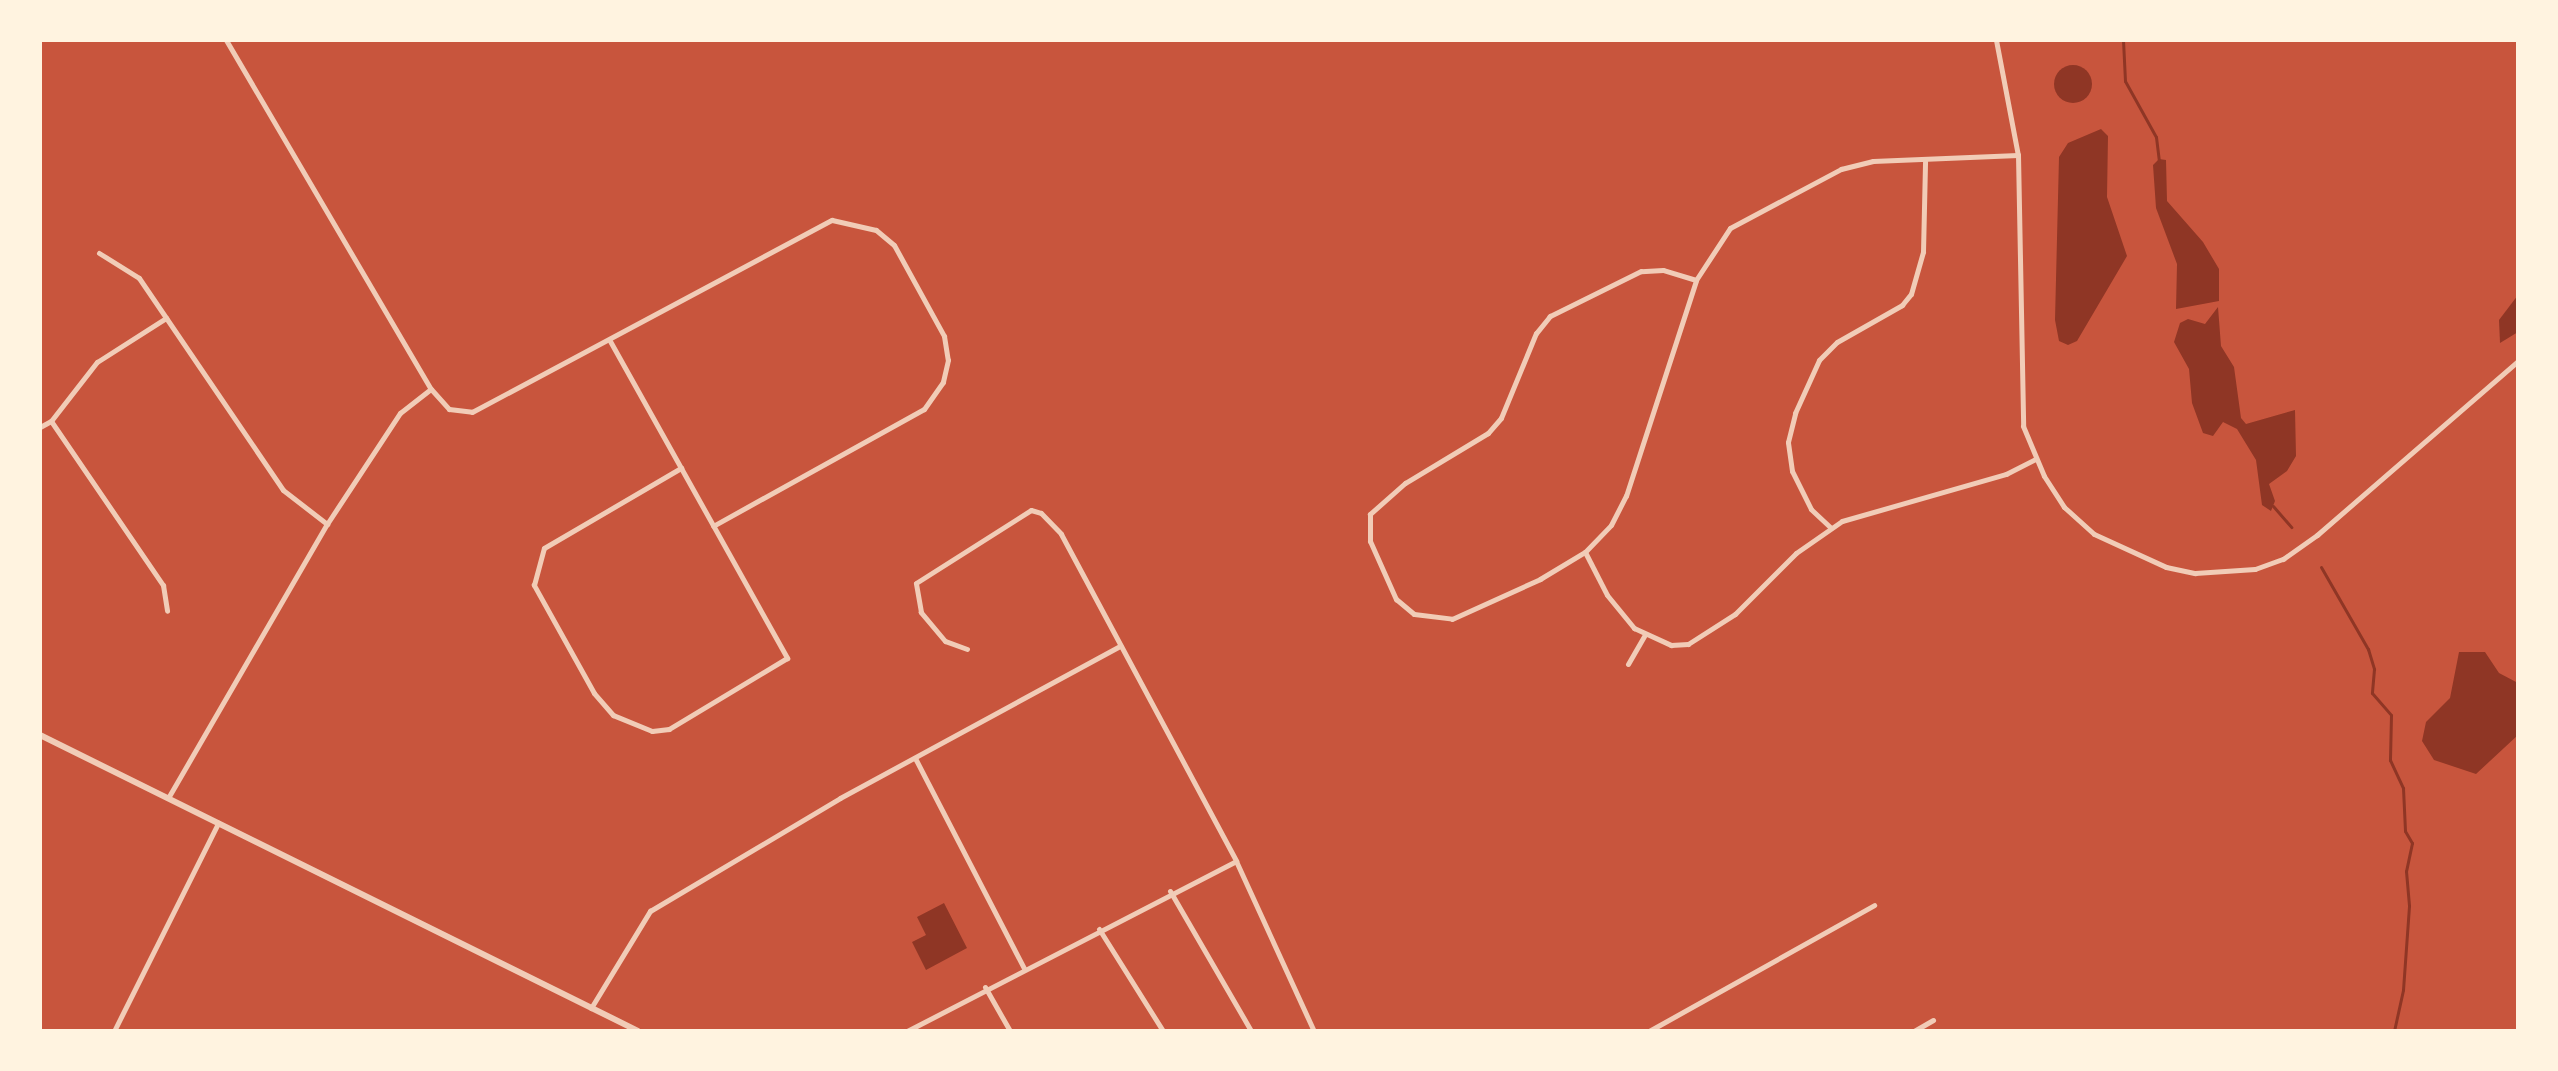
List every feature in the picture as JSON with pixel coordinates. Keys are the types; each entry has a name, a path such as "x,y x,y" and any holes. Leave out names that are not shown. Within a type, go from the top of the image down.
{"street":[{"path":"226,40 431,389 449,409 472,412 832,220 876,230 894,245 944,336 948,360 943,382 924,409 713,526"},
{"path":"1996,40 2018,155 2019,382 2023,426 2035,459 2064,507 2094,534 2121,550 2195,573 2255,569 2283,559 2317,535 2518,361"},
{"path":"1696,280 1663,270 1641,271 1550,316 1536,333 1501,418 1488,433 1379,502 1367,528 1396,599 1414,614 1437,620 1452,619 1585,552 1611,525 1626,496 1696,280 1730,228 1763,207 1841,169 1873,161 2018,155"},
{"path":"1830,527 1811,509 1792,471 1788,442 1795,413 1819,360 1837,342 1902,305 1911,294 1923,252 1925,161"},
{"path":"99,253 139,278 283,490 327,524"},
{"path":"40,427 51,421 97,362 166,318"},
{"path":"610,341 681,468 713,526 787,658 669,729 652,731 613,715 541,604 534,585 544,548 681,468"},
{"path":"168,798 327,524 400,413 431,389"},
{"path":"51,421 163,585 167,611"},
{"path":"1585,552 1607,595 1645,634 1671,645 1708,635 1830,527 2006,474 2035,459"},
{"path":"967,649 945,641 921,612 914,588 921,576 1035,511 1061,534 1236,861 1314,1031"},
{"path":"1628,664 1645,634"},
{"path":"591,1008 650,911 915,758 1120,646"},
{"path":"40,735 638,1031"},
{"path":"915,758 1024,968"},
{"path":"114,1031 218,823"},
{"path":"907,1031 1170,891 1236,861"},
{"path":"1170,891 1251,1031"},
{"path":"1649,1031 1874,905"},
{"path":"1099,929 1163,1031"},
{"path":"985,987 1010,1031"},
{"path":"1914,1031 1933,1020"}],"shaded area":[{"path":"2073,65 2086,71 2092,84 2086,97 2073,103 2060,97 2054,84 2060,71"},
{"path":"2101,129 2108,136 2107,197 2127,256 2077,341 2068,345 2059,341 2055,320 2059,157 2068,143"},
{"path":"2159,159 2166,160 2167,201 2203,242 2219,269 2219,301 2176,309 2177,264 2156,208 2153,165"},
{"path":"2518,295 2518,332 2500,343 2499,320"},
{"path":"2218,307 2221,346 2234,367 2241,418 2246,424 2295,410 2296,456 2287,471 2269,484 2275,501 2271,511 2262,505 2256,460 2237,429 2223,422 2213,436 2203,433 2192,403 2189,369 2174,342 2180,323 2188,319 2205,324"},
{"path":"2459,652 2485,652 2499,673 2518,683 2518,735 2476,774 2434,760 2422,741 2426,722 2450,698"},
{"path":"944,903 967,948 926,970 912,942 926,935 917,917"}],"waterway":[{"path":"2123,40 2125,81 2156,137 2159,162"},
{"path":"2273,506 2291,527"},
{"path":"2321,567 2368,649 2374,669 2372,693 2391,715 2390,760 2403,788 2405,831 2412,843 2406,871 2409,906 2403,990 2394,1031"}]}
